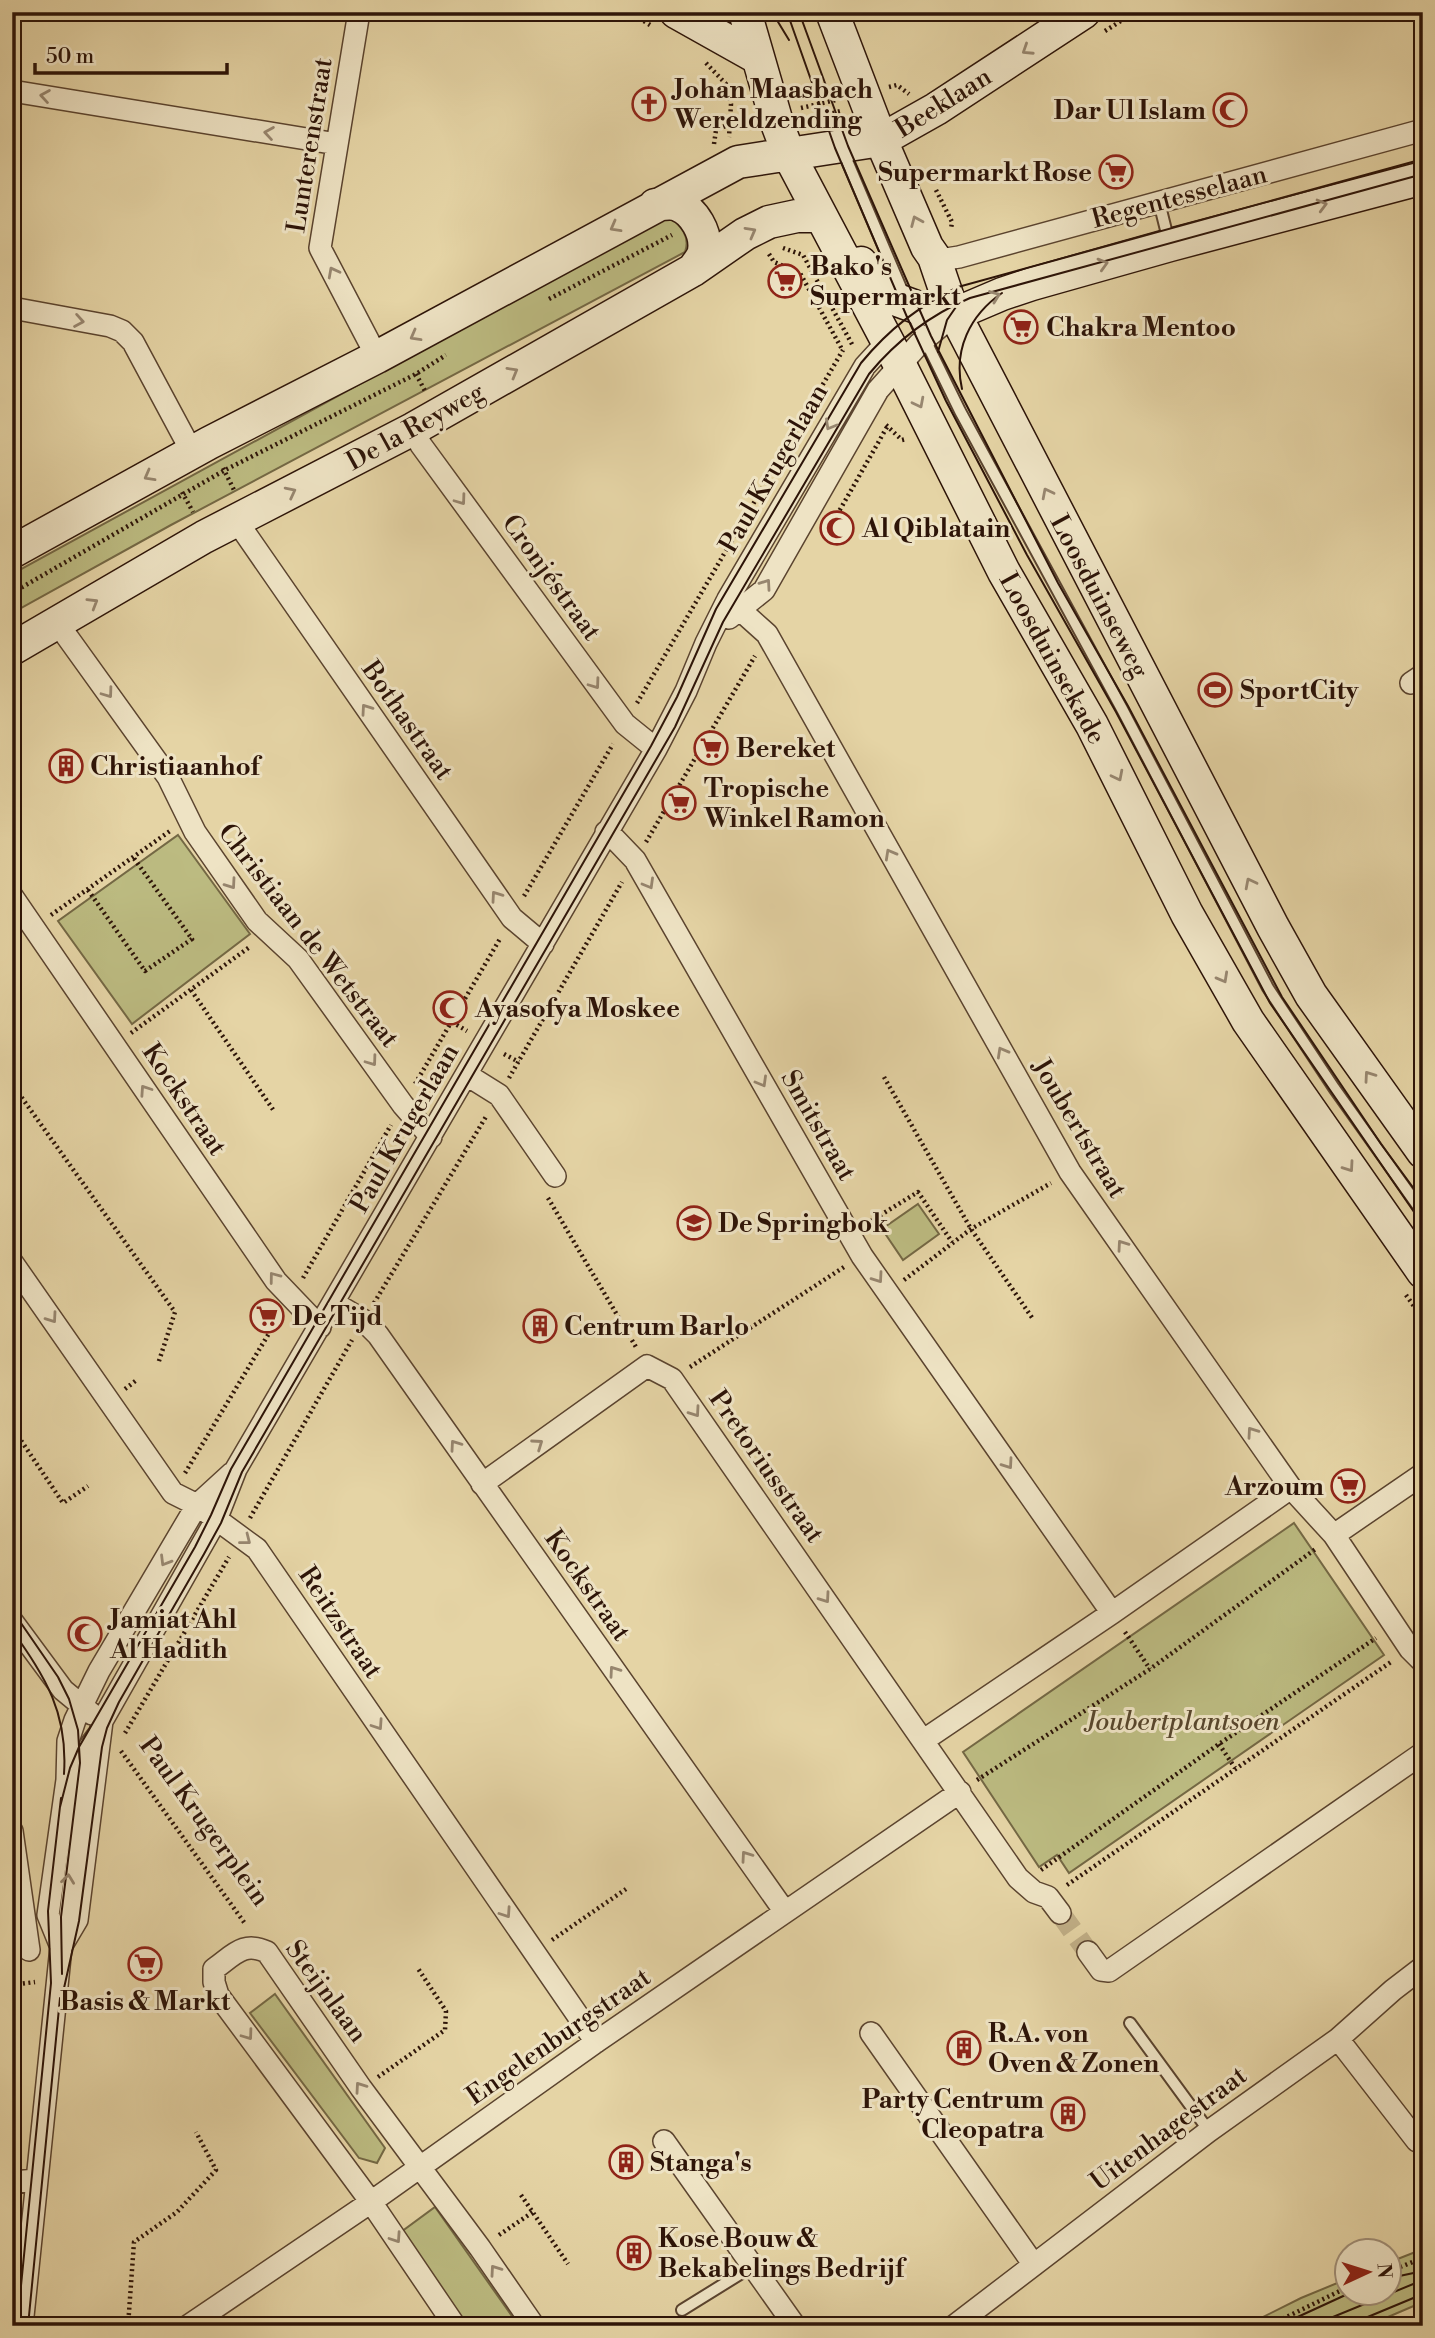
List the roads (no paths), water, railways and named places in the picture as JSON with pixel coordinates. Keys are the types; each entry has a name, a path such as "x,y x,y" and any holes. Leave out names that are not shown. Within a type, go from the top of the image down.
{"street":[{"name":"Lunterenstraat","path":"359,12 320,248 389,351"},
{"name":"Loosduinsekade","path":"745,12 789,155 894,354 1004,572 1092,724 1187,914 1248,1021 1423,1272"},
{"name":"Loosduinseweg","path":"832,12 862,93 927,247 942,245 945,293 1123,641 1311,995 1423,1152"},
{"name":"Beeklaan","path":"789,155 881,140 1084,12"},
{"path":"663,19 758,58"},
{"path":"12,91 337,144"},
{"name":"Regentesselaan","path":"942,245 946,259 959,257 1423,130"},
{"path":"12,552 190,453 389,351 738,162 789,155"},
{"name":"Regentesselaan","path":"894,354 925,340 955,314 1012,290 1423,178"},
{"path":"655,205 675,204 691,213 697,222 704,242 704,252 693,270"},
{"name":"De la Reyweg","path":"12,649 204,537 426,421 693,270 745,234 769,222 797,216 825,225"},
{"path":"825,225 850,249 889,298 909,306 955,314"},
{"path":"12,308 110,326 122,331 133,342 190,453"},
{"name":"Paul Krugerlaan","path":"22,2326 61,1947 77,1920 102,1721 216,1520 236,1469 656,749 686,691 713,627 734,605 865,366 894,354"},
{"name":"Paul Krugerlaan","path":"734,605 764,590 878,390 894,354"},
{"name":"Cronjéstraat","path":"426,421 421,445 625,724 656,749"},
{"name":"Bothastraat","path":"242,517 512,918 543,944"},
{"name":"Joubertstraat","path":"734,605 767,634 1070,1172 1292,1488 1334,1535 1417,1656"},
{"name":"Christiaan de Wetstraat","path":"58,624 168,777 195,832 257,921 298,959 403,1105 431,1137"},
{"name":"Smitstraat","path":"606,832 635,860 862,1256 1112,1613"},
{"name":"Kockstraat","path":"12,896 276,1282 320,1327"},
{"path":"467,1075 499,1095 555,1176"},
{"name":"Reitzstraat","path":"12,1262 173,1493 197,1505 257,1549 596,2042"},
{"name":"Kockstraat","path":"334,1303 363,1320 378,1335 785,1912"},
{"name":"Pretoriusstraat","path":"482,1484 647,1366 672,1379 1023,1882 1053,1903"},
{"name":"Paul Krugerlaan","path":"61,1947 48,1914 66,1780 68,1741 81,1705 197,1505 236,1469"},
{"path":"1334,1535 1423,1474"},
{"path":"924,1740 1292,1488"},
{"path":"12,1621 54,1680 102,1721"},
{"path":"1088,1952 1101,1970 1109,1971 1423,1753"},
{"name":"Engelenburgstraat","path":"188,2326 372,2202 596,2042 960,1792"},
{"path":"12,1831 20,1951 61,1947"},
{"name":"Steijnlaan","path":"455,2326 372,2202 218,1995 214,1969 246,1947 256,1947 267,1952 361,2088 480,2248 534,2326"},
{"name":"Uitenhagestraat","path":"954,2326 1209,2131 1338,2039 1423,1967"},
{"path":"871,2033 1034,2265"},
{"path":"1338,2039 1417,2141"},
{"path":"664,2141 795,2326"},
{"path":"12,2182 37,2180"}],"lane":[{"name":"Loosduinseweg","path":"842,147 909,306 970,429 1122,709 1268,988 1334,1088 1423,1213"},
{"path":"1159,202 1170,245"},
{"path":"1130,2023 1209,2131"},
{"path":"682,2310 752,2266"}],"tunnel":[{"path":"1060,1913 1088,1952"}],"tram line":[{"path":"772,12 789,40"},
{"path":"787,12 835,148 946,401 1027,555 1116,712 1270,1003 1423,1225"},
{"path":"799,12 848,146 931,336 1058,583 1128,706 1282,997 1381,1144 1423,1201"},
{"path":"60,1807 70,1768 79,1747 195,1547 231,1469 651,746 677,697 716,609 861,363 905,319 958,287 1423,159"},
{"path":"60,2006 79,1921 102,1747 119,1702 221,1523 242,1472 675,727 723,622 869,374 891,350 915,330 941,312 970,298 1423,174"},
{"path":"962,389 962,347 981,312 1002,293"},
{"path":"938,352 947,320 958,304"},
{"path":"12,1610 58,1677 69,1699 78,1730 80,1763 61,1917 62,1974"},
{"path":"12,1630 35,1664 52,1697 62,1733 64,1774"},
{"path":"17,2326 51,1983 48,1911 61,1798"},
{"path":"28,2326 60,1998"},
{"path":"1404,2275 1423,2271"},
{"path":"1311,2326 1423,2280"},
{"path":"1346,2326 1423,2294"},
{"path":"1278,2326 1334,2300"}],"place":[{"name":"Johan Maasbach Wereldzending","path":"649,104"},
{"name":"Dar Ul Islam","path":"1230,110"},
{"name":"Supermarkt Rose","path":"1116,172"},
{"name":"Bako's Supermarkt","path":"785,281"},
{"name":"Chakra Mentoo","path":"1021,327"},
{"name":"Al Qiblatain","path":"837,528"},
{"name":"SportCity","path":"1215,690"},
{"name":"Bereket","path":"711,748"},
{"name":"Christiaanhof","path":"66,766"},
{"name":"Tropische Winkel Ramon","path":"679,803"},
{"name":"Ayasofya Moskee","path":"450,1008"},
{"name":"De Springbok","path":"694,1223"},
{"name":"De Tijd","path":"267,1316"},
{"name":"Centrum Barlo","path":"540,1326"},
{"name":"Arzoum","path":"1348,1486"},
{"name":"Jamiat Ahl Al Hadith","path":"85,1634"},
{"name":"Basis & Markt","path":"145,1964"},
{"name":"R.A. von Oven & Zonen","path":"964,2048"},
{"name":"Party Centrum Cleopatra","path":"1068,2114"},
{"name":"Stanga's","path":"626,2162"},
{"name":"Kose Bouw & Bekabelings Bedrijf","path":"634,2253"}],"park label":[{"name":"Joubertplantsoen","path":"1183,1721"}]}
